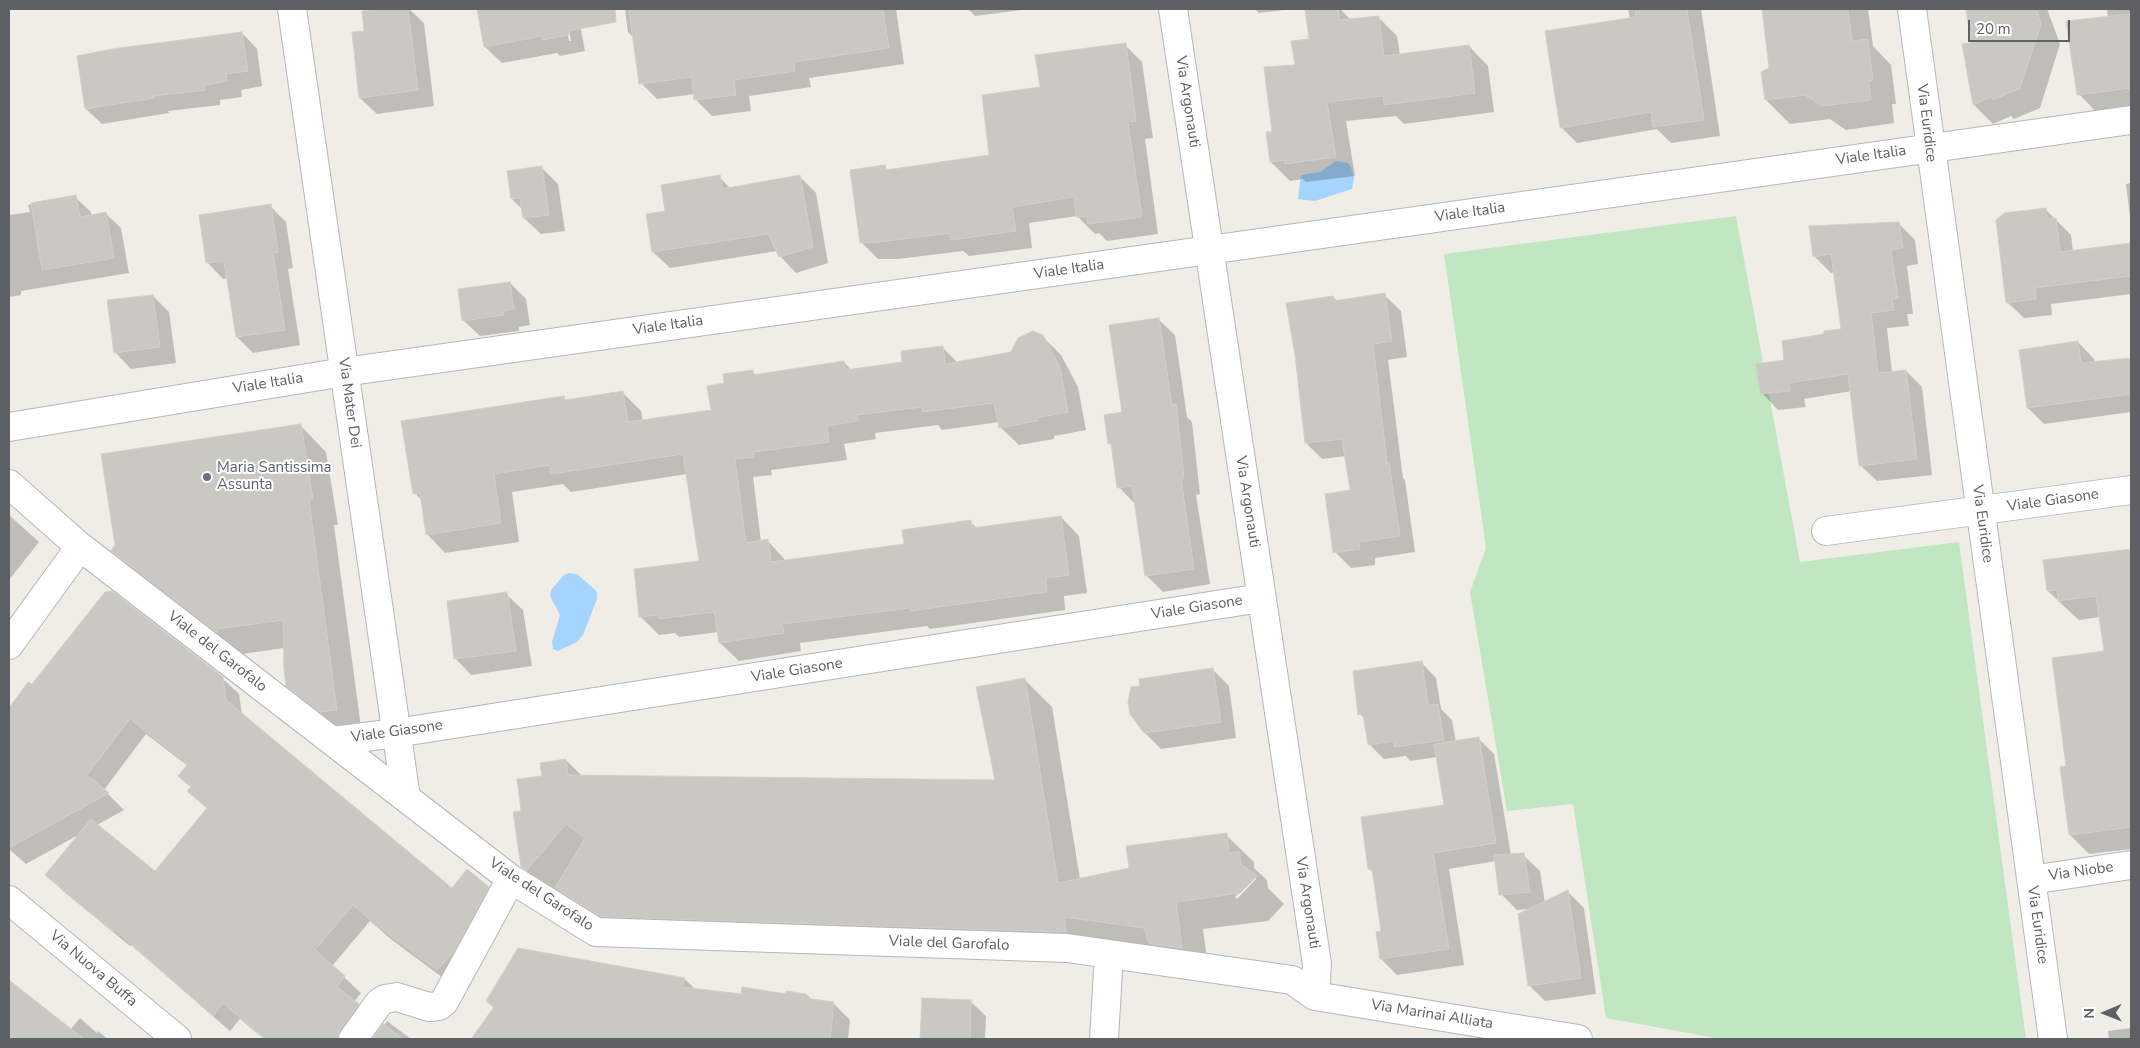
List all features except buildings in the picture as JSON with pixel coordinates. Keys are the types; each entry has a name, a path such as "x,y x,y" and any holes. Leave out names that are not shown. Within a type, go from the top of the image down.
{"street":[{"name":"Via Mater Dei","path":"292,9 406,798"},
{"name":"Via Argonauti","path":"1173,9 1317,964 1315,996"},
{"name":"Via Euridice","path":"1912,9 2053,1039"},
{"name":"Viale Italia","path":"9,427 344,372 2131,120"},
{"name":"Viale del Garofalo","path":"9,484 78,545 511,879 596,932 1067,948 1292,980 1315,996"},
{"name":"Viale Giasone","path":"1826,531 2131,490"},
{"path":"9,645 72,558 78,545"},
{"name":"Viale Giasone","path":"333,741 396,733 1261,598"},
{"name":"Via Niobe","path":"2031,880 2131,865"},
{"path":"353,1039 379,1003 385,999 396,997 429,1007 439,1006 444,1002 511,879"},
{"name":"Via Nuova Buffa","path":"9,900 177,1039"},
{"path":"1104,1039 1109,954"},
{"name":"Via Marinai Alliata","path":"1315,996 1578,1039"}],"green space":[{"path":"1736,216 1800,562 1959,542 2026,1039 1721,1039 1606,1018 1573,804 1507,811 1470,592 1486,548 1444,254"}],"water":[{"path":"1336,161 1348,163 1351,167 1354,178 1352,189 1315,201 1298,199 1301,175 1320,172"},
{"path":"569,573 577,574 593,588 597,592 597,599 583,635 577,642 558,651 553,649 552,642 560,615 550,596 551,590 564,575"}],"place":[{"name":"Maria Santissima Assunta","path":"207,477"}]}
